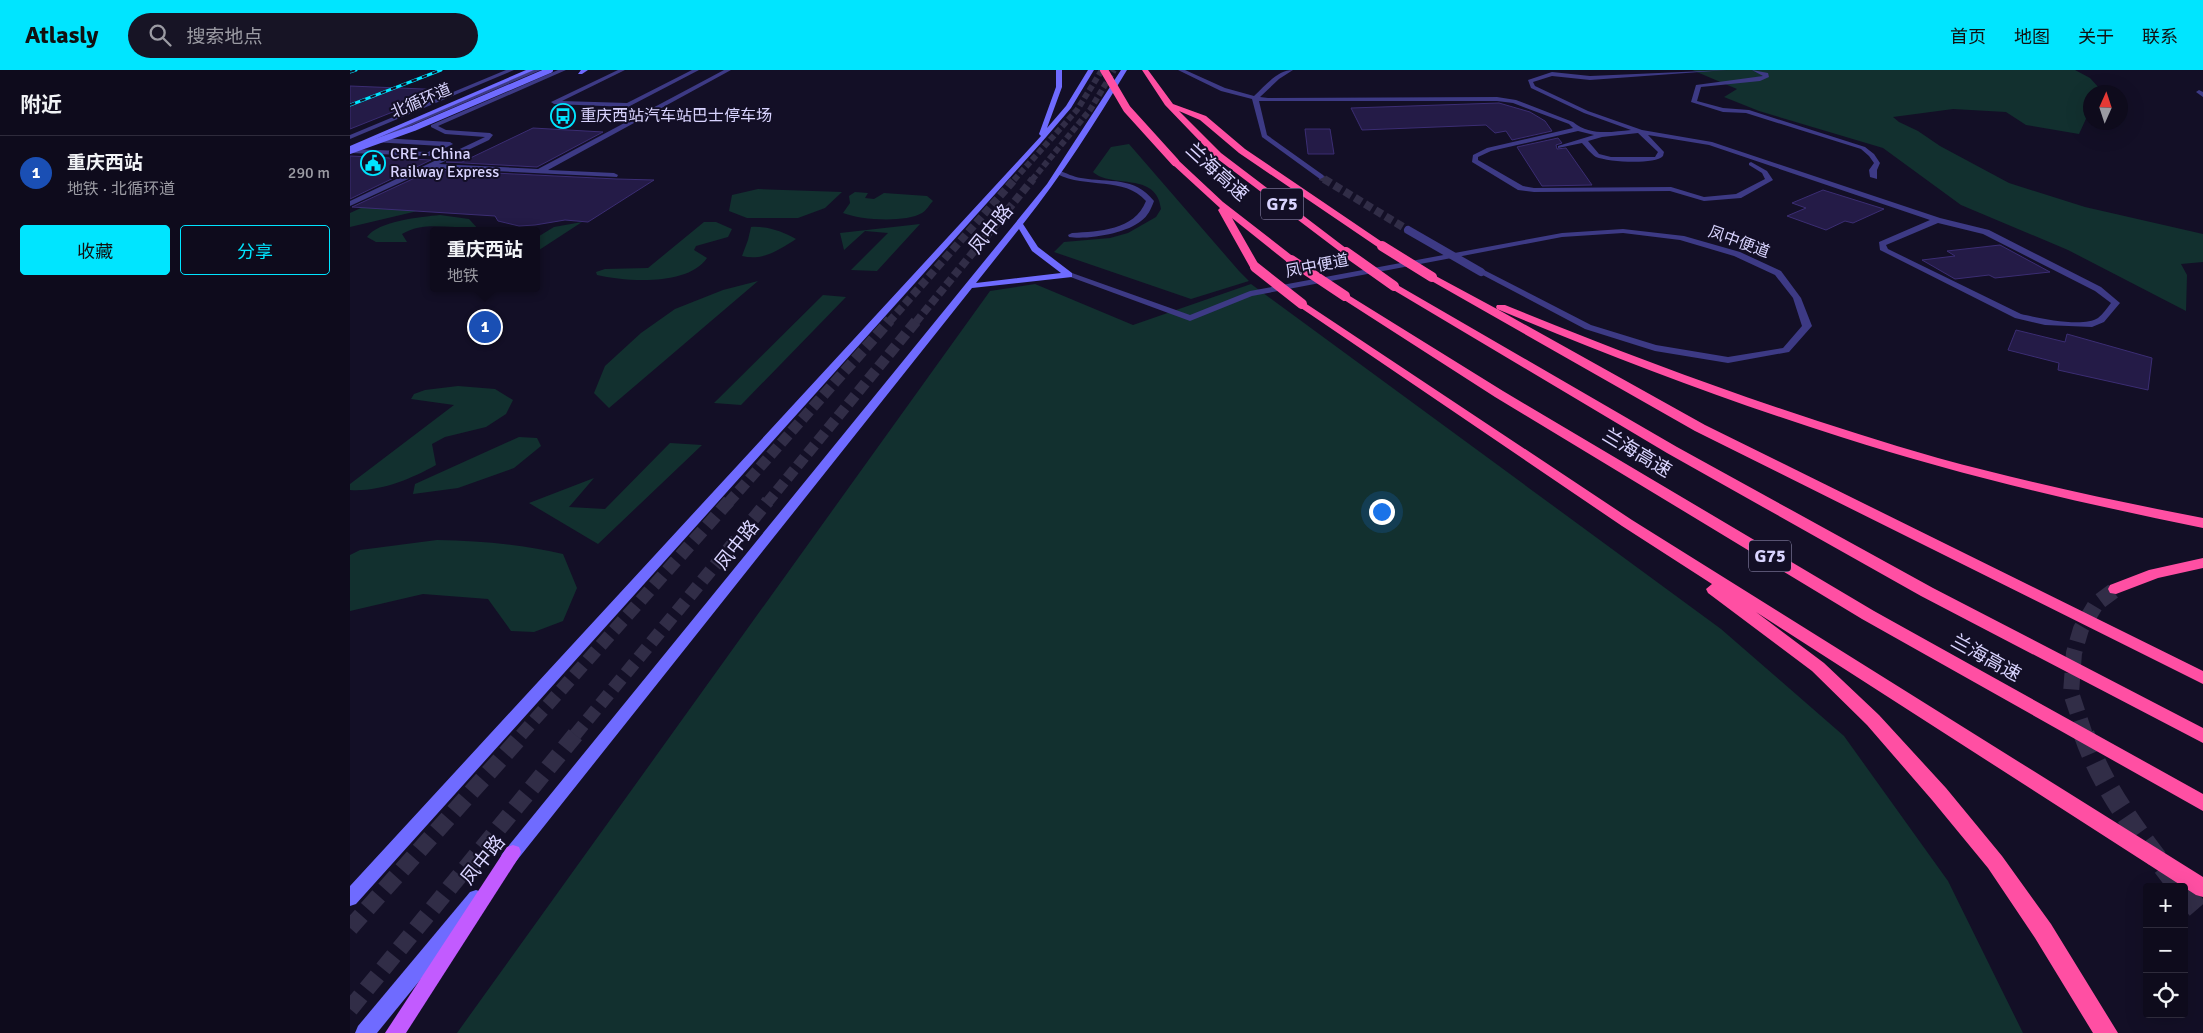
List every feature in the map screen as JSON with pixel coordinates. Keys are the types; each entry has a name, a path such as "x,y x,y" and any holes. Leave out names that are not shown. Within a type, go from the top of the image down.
{"highway":[{"name":"兰海高速","path":"1104,70 1127,109 1175,162 1220,204 1292,260 1345,296 1499,394 1868,615 2203,803"},
{"name":"兰海高速","path":"1145,70 1168,103 1218,155 1394,286 1672,450 1927,592 2203,736"},
{"path":"1168,103 1204,118 1242,151 1382,246 1432,277 1700,428 2203,678"},
{"path":"1220,204 1255,267 1302,304 1627,523 2203,888"},
{"path":"1432,277 1589,344 1736,398 1850,435 1982,474 2077,498 2203,523"},
{"path":"1627,523 1818,667 1873,720 1939,794 1995,862 2043,931 2106,1033"},
{"path":"2116,589 2154,574 2203,563"}],"main road":[{"name":"北循环道","path":"350,150 532,70"},
{"path":"350,150 414,128 550,70"},
{"path":"1039,142 1059,87 1059,70"},
{"name":"凤中路","path":"350,898 1039,142 1070,107 1091,70"},
{"name":"凤中路","path":"365,1033 1019,224 1059,173 1124,70"},
{"path":"1019,224 1035,249 1069,275"},
{"path":"969,286 1069,275"},
{"path":"395,1033 513,852"}],"street":[{"path":"350,137 511,70"},
{"path":"350,150 429,154 450,144 373,140 538,70"},
{"path":"350,204 488,139 490,135 445,132 433,126 562,70"},
{"path":"622,70 554,102 628,105 696,70"},
{"path":"540,171 728,70"},
{"path":"1181,70 1225,92 1255,98 1306,101 1418,98 1514,101 1571,123 1578,129 1601,135"},
{"path":"1255,98 1277,78 1290,70"},
{"path":"1583,140 1597,156 1611,160 1657,159 1661,155 1661,152 1641,132 1586,112 1533,87 1530,81 1551,72 1590,78 1724,70"},
{"path":"1755,70 1766,74 1766,77 1698,86 1694,102 1723,110 1747,111 1863,148 1877,163 1873,170 1874,177"},
{"path":"1255,98 1264,136 1320,177"},
{"path":"1578,129 1489,149 1475,156 1474,161 1521,188 1534,190 1642,188 1671,190 1704,199 1738,196 1769,180 1765,172 1754,164 1688,143 1678,137"},
{"path":"1560,147 1601,135 1641,132 1710,143 1937,220 1986,232 2098,289 2116,303 2101,320 2090,325 2036,320 2018,316 1884,250 1882,244 1937,220"},
{"path":"430,166 614,175"},
{"path":"1059,173 1068,179 1124,184 1146,193 1150,201 1149,208 1132,223 1106,232 1072,235"},
{"name":"凤中便道","path":"1069,275 1190,318 1250,294 1562,235 1623,232 1681,238 1737,254 1778,273 1797,298 1807,326 1786,350 1728,360 1656,348 1588,327 1481,272 1408,230"}],"green space":[{"path":"1692,70 2075,70 2090,78 2096,85 2083,85 2083,125 2079,134 2026,125 2006,112 1953,109 1893,117 1940,146 2009,183 2085,207 2203,234 2203,262 2181,264 2187,275 2186,311 2068,250 1961,205 1883,148 1759,111 1724,97 1737,89"},
{"path":"1129,144 1249,281 1191,299 1054,252 1064,242 1110,238 1128,233 1156,217 1161,209 1158,197 1151,190 1143,185 1101,177 1093,172 1111,147"},
{"path":"758,189 842,192 825,208 798,218 747,218 729,211 732,195"},
{"path":"400,190 447,204 350,227 350,213"},
{"path":"855,192 868,193 865,198 874,199 884,193 927,196 933,201 923,212 914,216 894,219 871,219 843,213 850,203 849,196"},
{"path":"440,215 469,219 476,227 421,227 402,234 407,242 376,242 367,237 380,227 411,219"},
{"path":"582,222 540,249 540,236 554,227"},
{"path":"704,222 716,222 732,229 728,237 696,246 694,250 707,258 698,267 686,273 672,278 656,280 624,279 597,275 596,272 605,269 648,268"},
{"path":"920,224 877,271 851,270 888,233 865,231 844,250 840,233"},
{"path":"751,227 763,227 796,239 777,251 764,256 742,256"},
{"path":"758,281 609,408 594,393 605,366 641,333 675,309 723,290"},
{"path":"1035,284 1133,325 1251,284 1721,629 1844,736 1948,881 2023,1033 457,1033 990,291"},
{"path":"823,295 846,297 741,405 714,403"},
{"path":"458,386 495,389 513,400 506,414 486,427 445,437 432,444 436,465 395,484 373,489 350,490 350,484 454,405 411,399 414,394 425,390"},
{"path":"519,437 537,438 541,446 514,468 458,488 413,494 415,484"},
{"path":"670,443 702,445 598,544 529,503 594,478 569,507 605,509"},
{"path":"437,540 500,544 563,554 577,588 563,621 534,632 511,631 488,599 423,594 350,611 350,555 360,550"}],"building":[{"path":"350,86 448,90 350,129"},
{"path":"1499,103 1530,112 1545,121 1552,131 1512,140 1506,131 1495,133 1486,125 1362,130 1351,108"},
{"path":"533,128 603,132 537,167 446,162 462,162"},
{"path":"1305,129 1330,129 1334,154 1308,154"},
{"path":"1558,138 1562,143 1556,145 1557,149 1566,148 1592,185 1542,186 1517,147"},
{"path":"350,156 431,160 350,199"},
{"path":"432,170 654,180 588,222 565,220 519,226 498,221 495,216 352,207"},
{"path":"1823,190 1884,209 1853,223 1845,221 1826,230 1787,216 1806,208 1792,203"},
{"path":"2000,245 2050,272 1995,278 1989,275 1955,279 1922,260 1955,256 1947,251"},
{"path":"2016,330 2065,342 2067,334 2152,358 2148,390 2058,370 2059,363 2008,350"}],"tunnel":[{"path":"1014,180 1077,110 1102,70"},
{"path":"1032,180 1090,110 1114,70"},
{"path":"1320,177 1324,179"},
{"path":"889,322 1015,179"},
{"path":"916,322 1033,179"},
{"path":"1324,179 1408,230"},
{"path":"728,503 890,320"},
{"path":"767,503 917,320"},
{"path":"521,735 729,501"},
{"path":"575,735 768,501"},
{"path":"2085,735 2071,693 2074,653 2081,629 2096,604 2116,589"},
{"path":"350,928 523,734"},
{"path":"350,1009 576,734"},
{"path":"2084,734 2092,755 2113,795 2138,833 2176,883"},
{"path":"2188,898 2203,915"}],"railway":[{"path":"350,72 356,70"},
{"path":"350,105 441,70"}],"place":[{"name":"重庆西站汽车站巴士停车场","path":"563,116"},
{"name":"CRE - China Railway Express","path":"373,163"},
{"name":"重庆西站","path":"485,327"}]}
